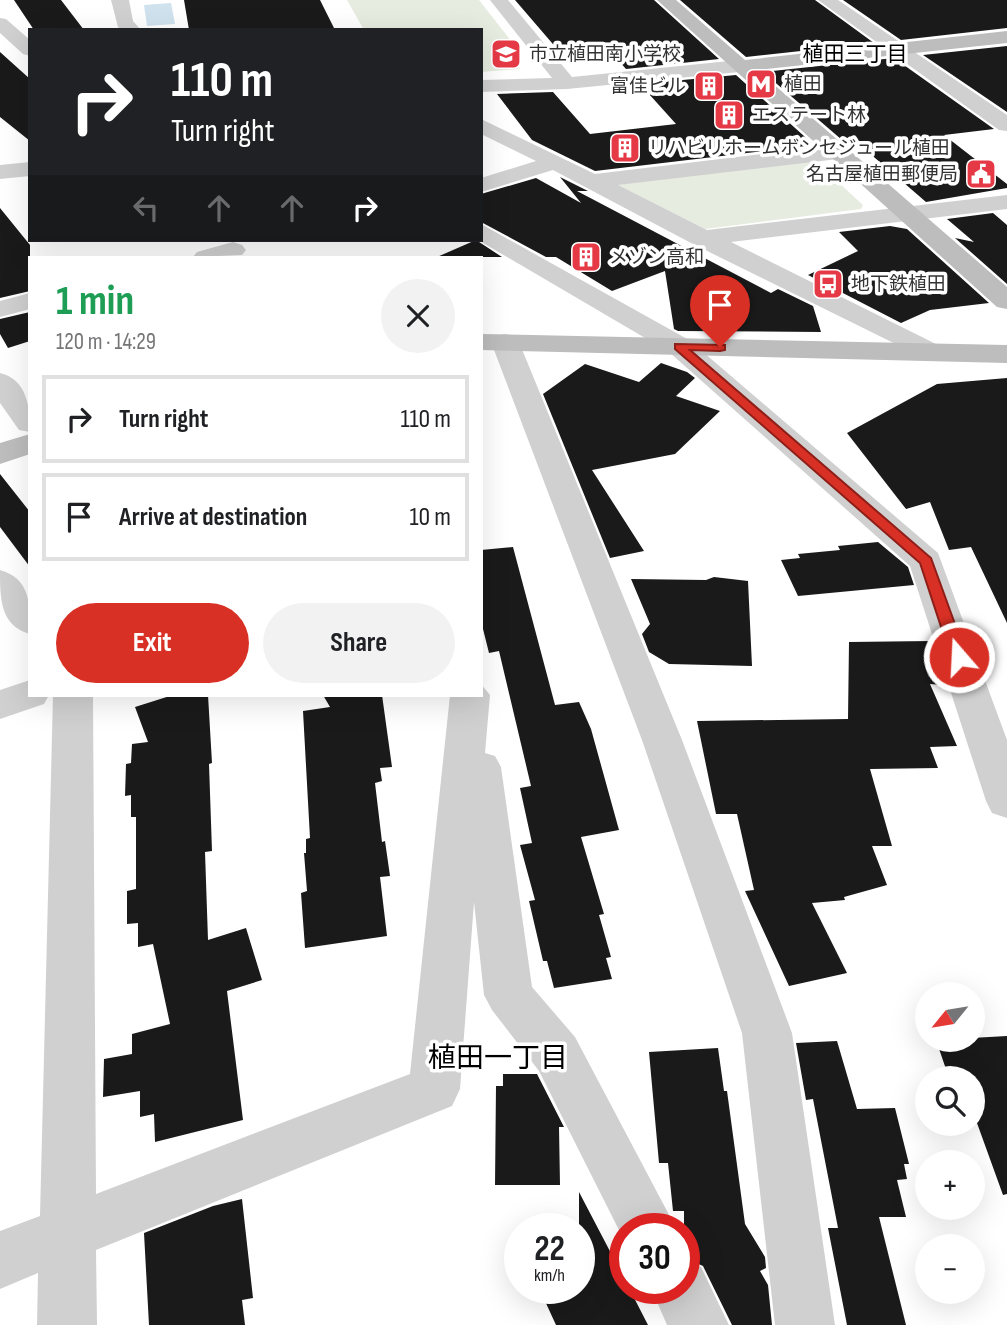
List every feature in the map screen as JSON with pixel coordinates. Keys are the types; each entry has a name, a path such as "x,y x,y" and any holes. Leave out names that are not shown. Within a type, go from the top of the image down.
{"street":[{"path":"122,0 124,23 130,28"},
{"path":"499,0 567,83"},
{"path":"666,0 1007,301"},
{"path":"827,0 1007,125"},
{"path":"0,23 28,48"},
{"path":"483,86 567,83 1007,37"},
{"path":"483,126 930,352"},
{"path":"592,181 838,152"},
{"path":"483,184 554,163"},
{"path":"0,172 28,169"},
{"path":"700,238 1007,202"},
{"path":"483,232 679,346 926,561 1007,801"},
{"path":"209,256 232,249"},
{"path":"0,309 28,302"},
{"path":"805,1325 767,1033 662,740 493,342 1007,354"},
{"path":"0,382 28,420"},
{"path":"0,454 28,444"},
{"path":"0,582 28,619"},
{"path":"0,705 28,695"},
{"path":"67,1325 72,697"},
{"path":"0,1260 434,1089 470,697"},
{"path":"470,697 509,995 557,1054 640,1213"},
{"path":"688,1304 699,1325"}],"shaded area":[{"path":"347,0 479,0 512,42 503,43 520,69 483,72 483,28 363,28"},
{"path":"813,159 863,205 861,209 705,229 617,185"}],"water":[{"path":"171,3 175,24 147,26 144,5"}],"building":[{"path":"14,0 61,0 82,28 33,28"},
{"path":"184,0 320,0 334,28 189,28"},
{"path":"515,0 654,0 719,59 626,69 605,45 558,50"},
{"path":"680,0 815,0 874,43 746,57"},
{"path":"843,0 1007,0 1007,28 901,40"},
{"path":"1007,46 1007,112 923,55"},
{"path":"0,52 28,77 28,139 0,117"},
{"path":"894,58 994,129 944,135 1007,184 1007,188 926,202 860,145 849,146 763,72"},
{"path":"736,75 814,145 595,171 532,140 497,94 553,92 590,134 676,124 640,84"},
{"path":"560,177 588,191 577,191 771,293 778,289 813,306 821,332 678,331 674,329 665,271 612,291 556,257 546,257 483,223 483,193 536,178 581,203"},
{"path":"0,208 30,245 30,256 28,291 0,298"},
{"path":"993,213 1007,225 1007,284 955,238 974,242 947,219"},
{"path":"890,226 907,229 989,303 930,310 901,323 808,275 858,251 839,232"},
{"path":"471,242 479,242 502,257 483,256 439,256"},
{"path":"28,312 28,342 8,348 0,334 0,319"},
{"path":"661,363 687,372 695,378 676,396 720,411 675,454 592,470 644,551 610,558 543,394 585,364 639,382"},
{"path":"1007,378 1007,623 971,547 949,550 930,502 906,509 847,433 937,384"},
{"path":"0,474 28,509 28,564 0,527"},
{"path":"878,542 908,567 914,585 798,596 781,560 800,558 798,554 840,550 838,546"},
{"path":"513,547 555,705 579,702 591,729 619,830 581,837 604,914 599,915 611,957 606,958 612,979 554,988 547,961 543,961 529,901 535,900 520,845 532,843 520,788 531,786 499,651 489,653 483,629 483,550"},
{"path":"714,577 748,581 752,666 669,664 649,652 642,634 650,624 631,579 706,580"},
{"path":"931,641 942,685 930,684 957,746 930,747 938,768 870,769 892,846 872,846 887,885 844,897 845,900 812,903 847,973 789,986 745,891 754,890 737,814 716,814 697,721 848,719 849,642"},
{"path":"167,697 208,697 212,763 209,764 212,851 205,852 208,940 246,928 262,980 227,991 243,1120 155,1142 154,1114 140,1117 140,1091 103,1097 104,1059 132,1054 132,1034 170,1024 153,944 138,947 138,923 127,924 127,891 136,889 136,817 131,817 131,795 125,796 126,764 131,763 132,744 148,742 135,707"},
{"path":"324,697 382,697 392,767 380,768 382,781 375,783 382,842 385,841 390,876 380,877 387,936 305,948 301,893 307,891 304,853 306,839 310,838 303,711 330,707"},
{"path":"1007,1036 1007,1194 1003,1195 982,1136 985,1136 985,1066 945,1066 940,1052 985,1052 985,1037"},
{"path":"837,1041 857,1109 895,1108 909,1164 904,1164 907,1179 897,1180 906,1217 879,1217 906,1325 847,1325 828,1228 838,1228 813,1099 806,1100 796,1043"},
{"path":"718,1048 724,1091 727,1091 745,1224 765,1257 766,1268 760,1271 768,1285 772,1325 732,1325 700,1265 700,1213 673,1211 668,1163 659,1163 649,1052"},
{"path":"503,1074 537,1074 564,1127 559,1127 560,1185 495,1185 496,1086 503,1086"},
{"path":"579,1192 590,1213 579,1213"},
{"path":"242,1199 253,1298 242,1300 245,1325 149,1325 144,1233 213,1206"},
{"path":"595,1223 609,1249 609,1304 637,1304 648,1325 556,1325 546,1304 595,1304"}],"place":[{"name":"市立植田南小学校","path":"506,54"},
{"name":"植田","path":"761,84"},
{"name":"富佳ビル","path":"709,86"},
{"name":"エステート林","path":"729,115"},
{"name":"リハビリホームボンセジュール植田","path":"625,148"},
{"name":"名古屋植田郵便局","path":"981,174"},
{"name":"メゾン高和","path":"586,257"},
{"name":"地下鉄植田","path":"828,284"}],"district":[{"name":"植田三丁目","path":"855,54"},
{"name":"植田一丁目","path":"498,1058"}],"route":[{"path":"720,347 679,346 926,561 959,657"}]}
